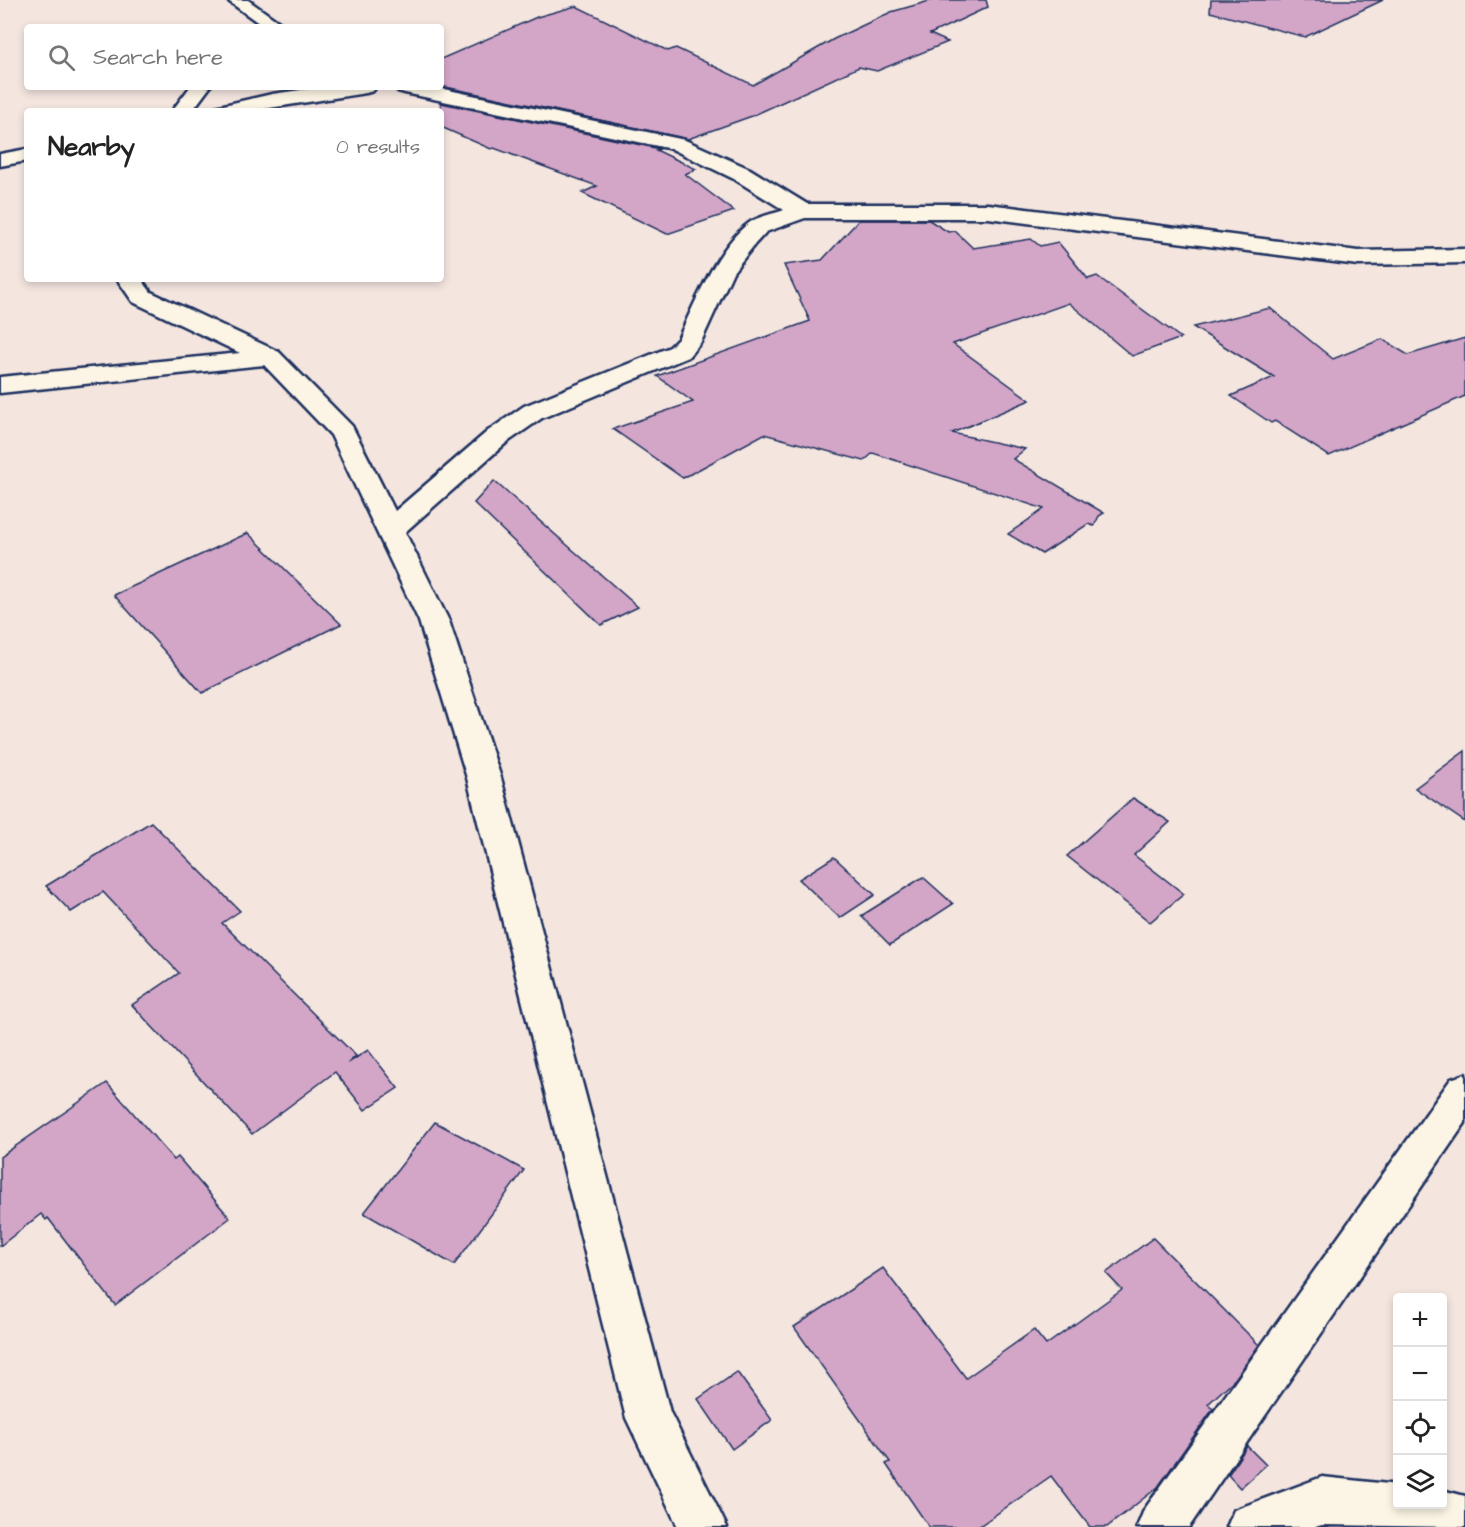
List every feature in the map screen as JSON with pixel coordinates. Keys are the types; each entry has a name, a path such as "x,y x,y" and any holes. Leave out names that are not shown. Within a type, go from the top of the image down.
{"street":[{"path":"235,6 271,24"},
{"path":"184,108 198,90"},
{"path":"236,108 272,100 344,90"},
{"path":"419,90 678,144 742,174 802,211"},
{"path":"0,160 24,156"},
{"path":"390,530 497,437 533,412 679,352 689,342 722,271 747,239 758,227 802,211 988,211 1358,258 1465,256"},
{"path":"131,282 142,297 270,357 343,432 434,621 484,778 649,1418 704,1527"},
{"path":"0,385 270,357"},
{"path":"1161,1527 1465,1091"},
{"path":"1251,1527 1322,1501 1448,1514 1465,1520"}],"building":[{"path":"933,0 986,0 988,7 930,34 948,42 877,71 859,67 752,116 688,139 444,87 444,58 537,17 576,6 668,51 676,48 753,85 834,39 891,12"},
{"path":"1211,0 1383,0 1305,37 1210,12"},
{"path":"441,103 660,149 656,150 696,169 685,174 734,211 667,234 582,193 597,186 494,148 491,149 444,128 444,108 441,108"},
{"path":"859,220 929,220 948,232 955,231 973,248 1031,239 1040,246 1058,242 1088,279 1097,276 1181,338 1132,356 1069,303 953,344 1030,400 952,433 1025,449 1013,459 1104,513 1099,516 1094,526 1088,524 1042,554 1008,534 1044,509 873,453 864,461 764,434 683,478 613,429 693,402 657,376 810,321 784,265 822,260"},
{"path":"1270,308 1333,359 1382,339 1408,355 1465,338 1465,396 1329,456 1275,421 1271,423 1231,396 1274,377 1193,327"},
{"path":"494,481 638,607 601,625 474,503"},
{"path":"248,533 341,624 202,693 114,595"},
{"path":"1465,751 1465,822 1415,788"},
{"path":"1133,798 1170,822 1134,855 1184,894 1150,922 1067,856"},
{"path":"151,822 240,911 222,923 356,1056 348,1063 368,1050 398,1088 365,1110 335,1072 252,1134 132,1005 179,973 103,892 71,912 46,886"},
{"path":"834,857 875,895 840,918 799,879"},
{"path":"923,877 953,904 890,945 861,916"},
{"path":"107,1083 174,1160 178,1157 230,1218 115,1305 48,1218 46,1220 41,1214 0,1246 0,1157"},
{"path":"435,1122 524,1170 454,1265 364,1213"},
{"path":"1153,1238 1259,1345 1235,1379 1208,1404 1213,1409 1158,1487 1107,1527 1090,1527 1051,1476 978,1527 929,1527 886,1464 890,1462 794,1327 883,1268 966,1378 1034,1330 1046,1345 1122,1290 1106,1273"},
{"path":"737,1372 772,1420 732,1449 698,1399"},
{"path":"1247,1446 1266,1465 1240,1488 1228,1475"}]}
